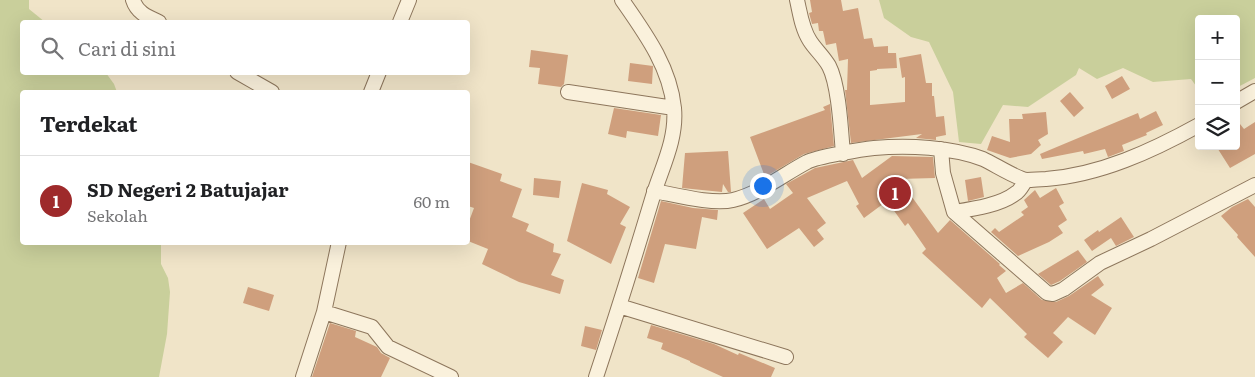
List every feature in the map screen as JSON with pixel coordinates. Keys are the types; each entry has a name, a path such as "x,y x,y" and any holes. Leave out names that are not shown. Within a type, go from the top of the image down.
{"street":[{"path":"134,0 135,7 139,11 155,20"},
{"path":"401,20 409,0"},
{"path":"596,377 620,306 654,191 668,153 674,125 674,108 670,84 665,70 654,49 622,0"},
{"path":"797,0 805,32 828,65 832,75 839,115 842,154"},
{"path":"242,75 268,90"},
{"path":"372,90 378,75"},
{"path":"1240,100 1255,91"},
{"path":"568,92 674,108"},
{"path":"654,191 705,199 732,200 745,196 810,161 873,148 941,149 968,154 982,159 1026,180 1058,178 1089,173 1155,147 1195,127"},
{"path":"941,149 943,173 954,212 1047,293 1053,294 1064,289 1100,263 1255,185"},
{"path":"954,212 982,207 1004,200 1018,193 1026,180"},
{"path":"303,377 324,312 338,245"},
{"path":"620,306 786,357"},
{"path":"324,312 372,327 388,347 451,377"}],"green space":[{"path":"0,0 29,0 29,9 43,20 20,20 20,75 107,75 116,90 20,90 20,245 161,245 161,264 168,278 170,292 167,334 159,377 0,377"},
{"path":"879,0 1255,0 1255,78 1240,86 1240,15 1195,15 1195,84 1191,79 1153,82 1123,68 1097,79 1079,68 1076,75 1028,107 1003,105 981,144 959,142 953,92 929,42 911,37 884,18"}],"building":[{"path":"810,0 841,0 843,11 858,8 864,39 872,38 874,47 888,46 888,53 896,53 897,68 870,71 870,105 905,102 905,77 902,78 899,58 921,54 926,83 932,83 932,96 934,96 936,117 944,116 946,135 936,137 936,140 916,138 922,134 851,143 845,90 847,90 848,59 839,61 836,43 826,45 823,31 819,31 818,23 812,24 809,13 812,12"},
{"path":"531,50 568,55 564,84 561,87 538,84 540,68 529,67"},
{"path":"630,63 653,66 652,84 628,81"},
{"path":"1122,76 1130,89 1112,99 1105,86"},
{"path":"1070,92 1084,108 1074,117 1060,101"},
{"path":"830,104 834,146 804,154 765,177 750,137 825,110 823,107"},
{"path":"614,108 661,115 658,136 627,131 626,138 608,134"},
{"path":"1156,111 1163,125 1146,133 1147,135 1122,145 1124,151 1108,157 1105,149 1084,154 1083,151 1042,159 1040,154 1138,113 1140,119"},
{"path":"1046,112 1048,134 1038,140 1041,145 1031,154 1010,158 987,150 992,136 1010,142 1009,119 1023,119 1022,114"},
{"path":"1255,122 1255,154 1230,168 1219,150 1240,150 1240,124 1244,129"},
{"path":"728,151 731,192 728,192 723,184 722,192 682,188 685,153"},
{"path":"892,156 933,157 935,178 899,179 938,233 950,220 1000,264 1006,271 997,278 1006,293 1023,283 1042,300 1056,302 1069,296 1098,276 1104,285 1091,295 1112,308 1095,335 1068,317 1053,333 1063,342 1048,358 1024,337 1027,334 990,298 982,308 922,253 926,249 908,223 905,226 887,201 864,218 856,206 859,204 847,181 807,198 826,223 817,230 824,239 814,247 799,228 767,249 743,213 764,199 770,209 793,193 786,184 815,168 853,160 862,178"},
{"path":"470,163 502,174 500,181 522,189 512,217 529,224 526,231 554,244 553,252 561,254 551,275 564,280 560,294 519,282 482,264 488,249 470,242 470,219 474,208 470,207"},
{"path":"981,177 984,197 968,201 965,180"},
{"path":"534,178 561,181 559,198 533,195"},
{"path":"582,183 608,190 607,194 630,207 620,224 626,227 611,264 567,241"},
{"path":"1056,188 1064,203 1059,206 1067,220 1058,226 1063,233 1049,242 1018,256 991,232 995,228 999,232 1024,215 1021,212 1028,207 1024,200 1035,190 1040,198"},
{"path":"1248,199 1255,207 1255,257 1221,216 1232,207"},
{"path":"661,201 693,208 718,210 717,220 702,217 696,249 665,244 654,283 638,278"},
{"path":"1121,217 1134,237 1116,246 1111,238 1092,251 1084,240"},
{"path":"1078,250 1087,262 1060,281 1051,285 1038,274"},
{"path":"248,287 274,295 269,311 243,303"},
{"path":"330,323 356,331 355,337 377,347 381,353 390,358 381,377 312,377"},
{"path":"651,325 714,344 775,368 771,377 723,377 661,349 663,343 647,338"},
{"path":"585,326 602,330 596,350 581,346"}],"place":[{"name":"SD Negeri 2 Batujajar","path":"895,193"}]}
